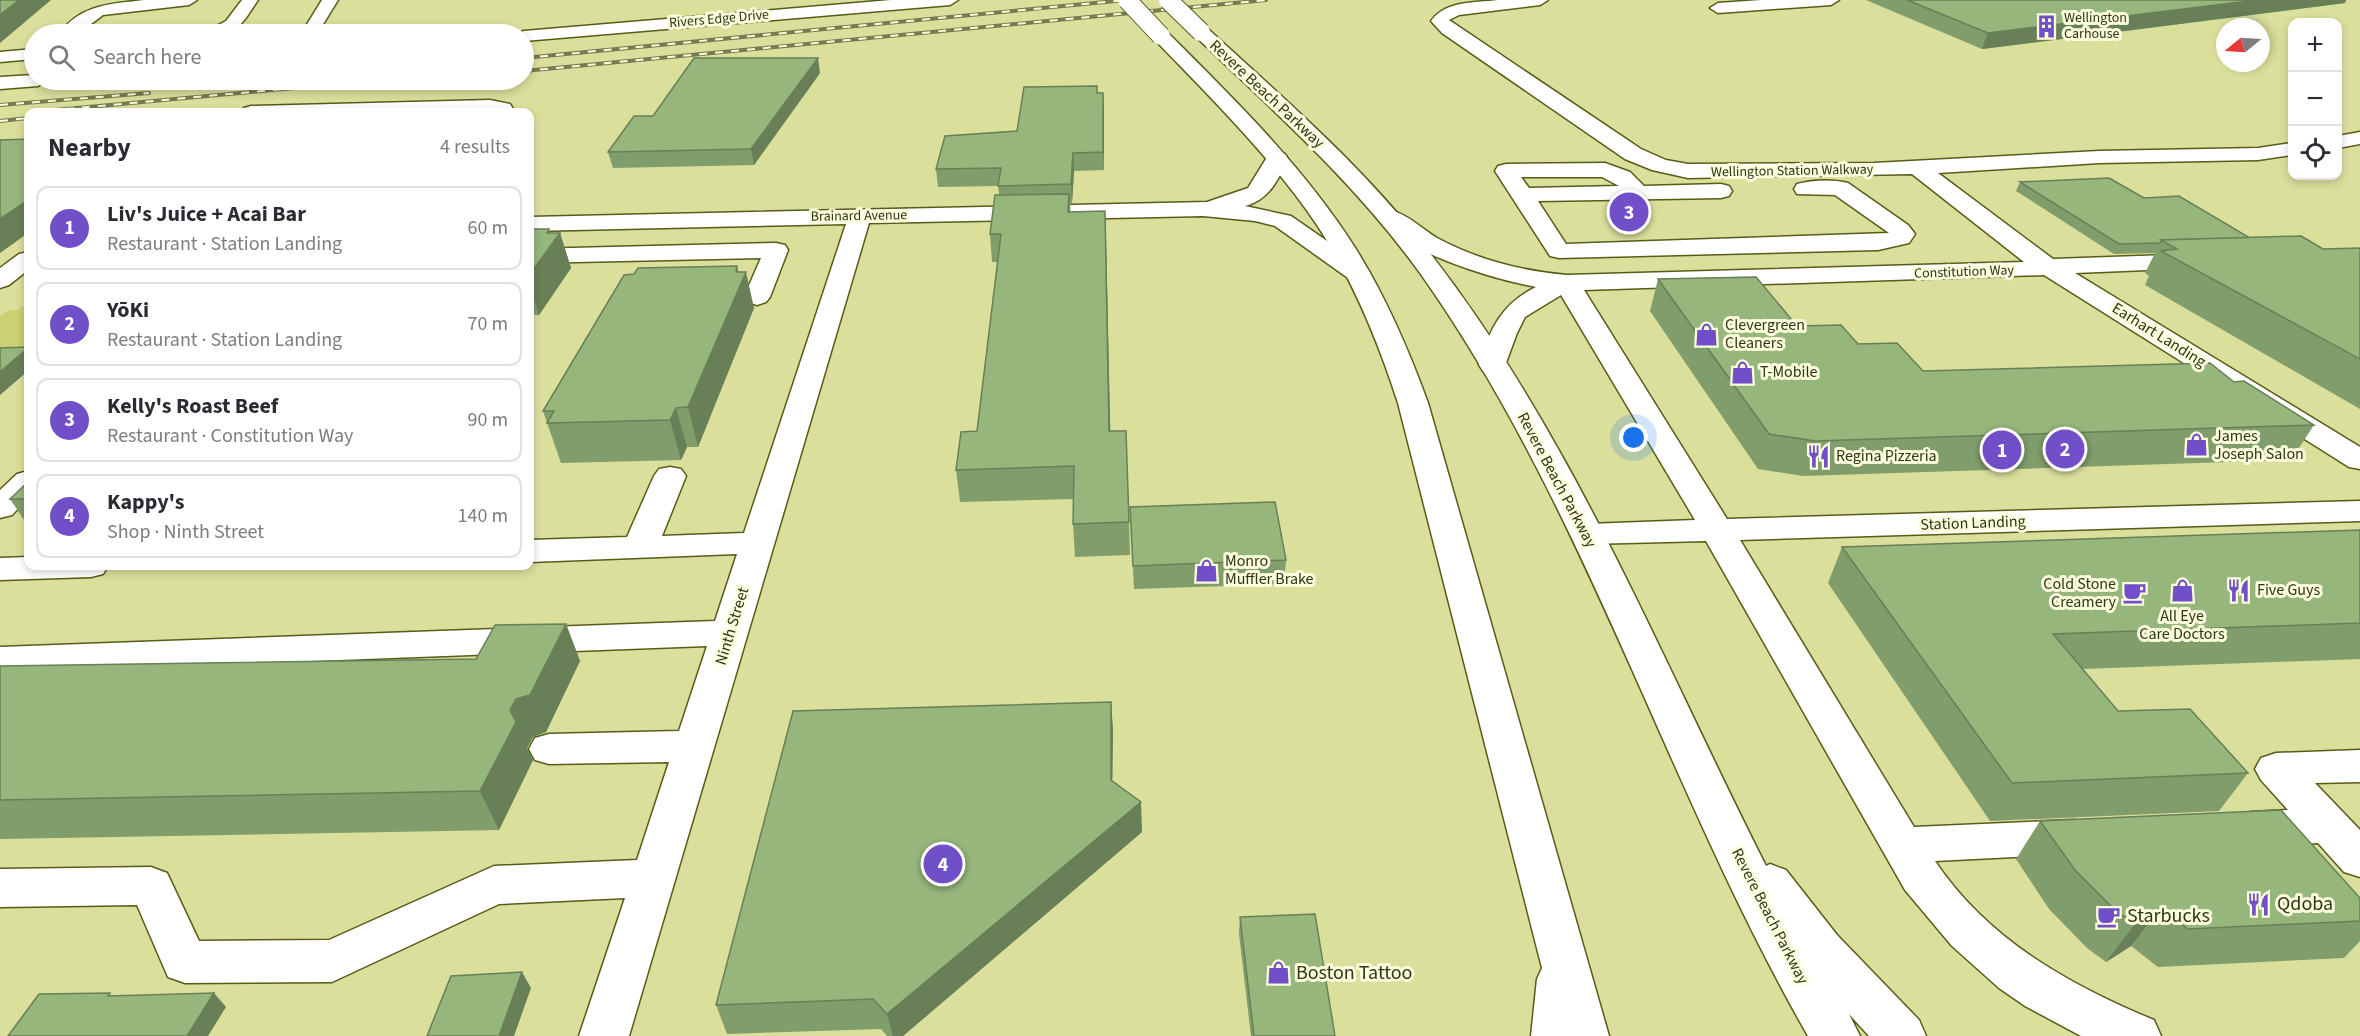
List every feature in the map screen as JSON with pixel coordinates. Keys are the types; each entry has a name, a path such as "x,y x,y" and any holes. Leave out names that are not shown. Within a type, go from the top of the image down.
{"main road":[{"path":"79,24 99,10 189,0"},
{"path":"233,24 250,0"},
{"path":"315,24 330,0"},
{"name":"Rivers Edge Drive","path":"534,35 950,0"},
{"name":"Revere Beach Parkway","path":"1127,0 1277,159 1318,210 1357,273 1393,348 1413,403 1584,1036"},
{"name":"Revere Beach Parkway","path":"1168,0 1325,149 1388,216 1439,283 1493,365 1541,446 1587,534 1786,950 1835,1036"},
{"name":"Wellington Station Walkway","path":"1540,0 1455,10 1444,15 1440,21 1448,29 1643,158 1674,168 1710,172 1918,168 2110,156 2241,155 2288,149"},
{"path":"1718,8 1778,1 1831,0"},
{"path":"0,57 24,55"},
{"path":"0,83 24,81"},
{"path":"464,108 495,106 503,108"},
{"path":"2342,141 2360,138"},
{"path":"1232,207 1265,186 1277,159"},
{"name":"Earhart Landing","path":"1918,168 2049,267 2360,460"},
{"path":"1568,272 1746,246 1878,243 1901,238 1903,234 1840,188 1638,193 1630,182 1605,170 1506,171 1568,272 1921,877 1947,910 1995,958 2034,988 2085,1016 2136,1036"},
{"name":"Brainard Avenue","path":"534,224 1232,207 1289,223 1357,273"},
{"name":"Ninth Street","path":"604,1036 860,216"},
{"name":"Constitution Way","path":"1388,216 1430,245 1466,262 1518,278 1568,272 1771,278 2223,260"},
{"path":"757,297 789,218"},
{"path":"1746,246 1771,278"},
{"path":"534,256 651,263 776,250"},
{"path":"0,280 24,262"},
{"name":"Constitution Way","path":"1493,365 1499,338 1507,320 1532,297 1568,272"},
{"path":"640,547 670,476"},
{"path":"0,508 24,485"},
{"name":"Station Landing","path":"1587,534 2360,511"},
{"path":"534,551 758,543"},
{"path":"0,568 24,567"},
{"path":"0,660 729,633"},
{"path":"549,749 694,746"},
{"path":"2360,766 2276,770 2360,859"},
{"path":"1705,784 1752,859 1783,902 1820,949 1901,1036"},
{"path":"2210,831 2328,825"},
{"path":"1902,844 2117,835"},
{"path":"0,888 151,886 185,962 332,961 494,885 653,878"},
{"path":"1556,1036 1563,959"}],"green space":[{"path":"24,305 24,353 0,354 0,316 7,311 17,310"}],"building":[{"path":"0,0 19,0 0,15"},
{"path":"1907,0 2257,0 1988,33"},
{"path":"694,58 818,58 751,149 608,152 634,116 653,116"},
{"path":"1097,86 1097,93 1103,93 1103,152 1073,153 1071,184 998,186 1001,168 936,169 945,136 1017,131 1024,87"},
{"path":"24,139 24,203 0,219 0,140"},
{"path":"2109,178 2144,198 2179,196 2250,238 2161,240 2160,243 2119,244 2020,182"},
{"path":"1069,194 1068,212 1105,211 1109,431 1126,431 1129,522 1073,524 1074,466 956,470 961,432 977,431 1001,234 990,234 995,195"},
{"path":"534,229 549,229 547,233 560,233 534,269"},
{"path":"2301,236 2323,249 2360,248 2360,359 2161,251 2177,249 2161,240"},
{"path":"737,266 736,272 746,272 688,407 676,408 670,420 547,423 554,411 543,411 624,275 634,274 638,268"},
{"path":"1756,277 1797,326 1841,325 1858,344 1897,343 1923,371 2210,363 2234,382 2244,381 2314,425 1815,441 1769,434 1658,279"},
{"path":"24,347 24,351 0,372 0,348"},
{"path":"24,486 24,499 10,499"},
{"path":"1275,502 1286,560 1133,566 1130,507"},
{"path":"2360,530 2360,623 2053,634 2118,711 2190,709 2248,773 2012,783 1842,547"},
{"path":"566,624 530,695 516,699 510,710 516,722 480,791 0,800 0,666 476,659 495,625"},
{"path":"1111,702 1111,780 1141,802 887,1014 873,999 716,1005 793,711"},
{"path":"2281,810 2360,898 2360,921 2188,929 2160,908 2135,924 2115,910 2075,870 2040,821"},
{"path":"1315,914 1335,1036 1254,1036 1240,917"},
{"path":"522,972 499,1036 427,1036 451,976"},
{"path":"110,993 108,996 214,993 187,1036 8,1036 39,994"}],"railway":[{"path":"534,57 1126,0"},
{"path":"534,70 1266,0"},
{"path":"77,108 273,90"},
{"path":"0,105 149,93"},
{"path":"0,121 24,118"}],"place":[{"name":"Wellington Carhouse","path":"2046,26"},
{"name":"Kelly's Roast Beef","path":"1629,212"},
{"name":"Clevergreen Cleaners","path":"1707,334"},
{"name":"T-Mobile","path":"1742,372"},
{"name":"James Joseph Salon","path":"2196,445"},
{"name":"YōKi","path":"2065,449"},
{"name":"Liv's Juice + Acai Bar","path":"2002,450"},
{"name":"Regina Pizzeria","path":"1818,456"},
{"name":"Monro Muffler Brake","path":"1207,570"},
{"name":"Five Guys","path":"2239,590"},
{"name":"All Eye Care Doctors","path":"2182,591"},
{"name":"Cold Stone Creamery","path":"2134,593"},
{"name":"Kappy's","path":"943,864"},
{"name":"Qdoba","path":"2259,904"},
{"name":"Starbucks","path":"2109,916"},
{"name":"Boston Tattoo","path":"1278,973"}]}
